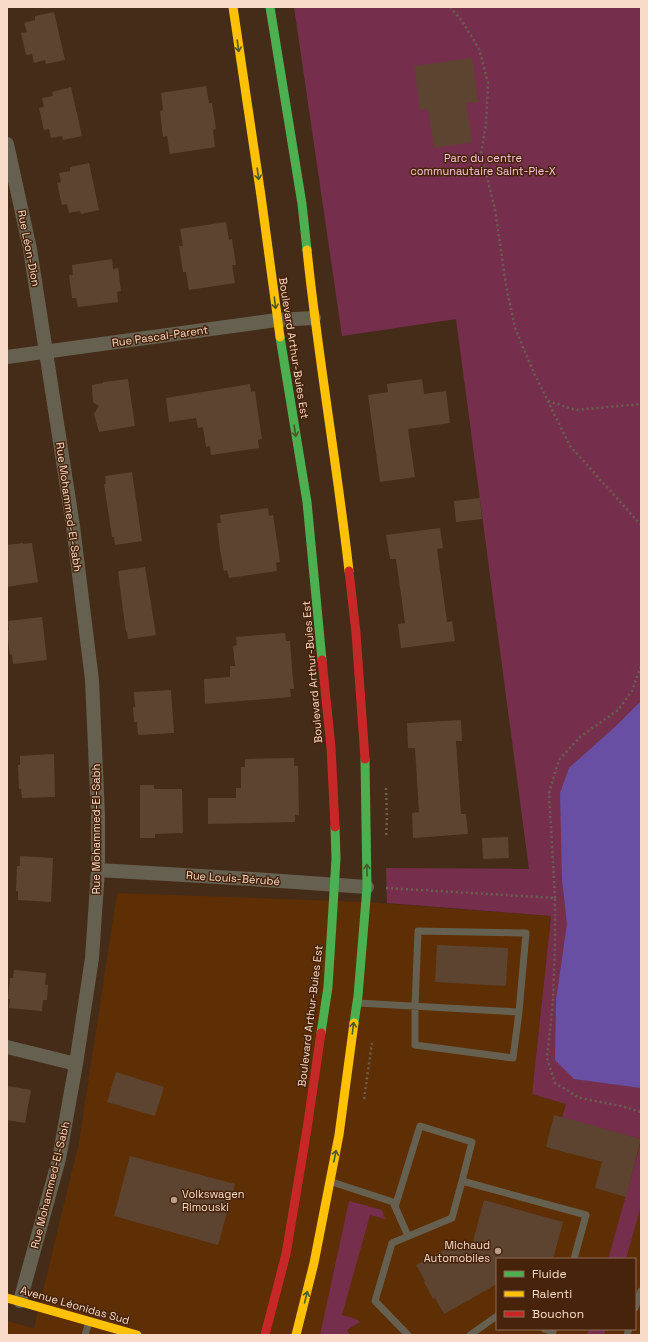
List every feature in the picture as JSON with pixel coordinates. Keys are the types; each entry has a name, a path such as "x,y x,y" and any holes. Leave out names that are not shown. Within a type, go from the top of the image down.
{"street":[{"name":"Boulevard Arthur-Buies Est","path":"233,7 261,196 277,320 307,502 331,747 336,859 328,987 307,1129 286,1254 265,1335"},
{"path":"270,7 302,204 314,318 342,509 356,633 365,744 367,887 357,1003 339,1135 314,1263 296,1335"},
{"name":"Rue Léon-Dion","path":"7,144 30,249 47,352"},
{"name":"Rue Pascal-Parent","path":"7,357 277,320 314,318"},
{"name":"Rue Mohammed-El-Sabh","path":"13,1300 59,1159 76,1064 92,958 98,870 98,815 92,680 73,526 47,352"},
{"name":"Rue Louis-Bérubé","path":"98,870 367,887"},
{"path":"7,1047 76,1064"},
{"name":"Avenue Léonidas Sud","path":"13,1300 137,1335"}],"lane":[{"path":"418,930 526,933 519,1012 513,1058 415,1045 418,930"},
{"path":"357,1003 519,1012"},
{"path":"395,1207 420,1126 472,1142 452,1218 392,1243 375,1301 408,1335"},
{"path":"462,1181 586,1216 574,1258"},
{"path":"330,1182 393,1202 408,1236"},
{"path":"636,1305 641,1291"},
{"path":"470,1335 496,1317"},
{"path":"85,1335 89,1322"}],"path":[{"path":"450,7 462,21 480,49 488,83 486,124 481,154 494,209 506,285 515,328 570,446 641,525"},
{"path":"548,401 576,410 641,404"},
{"path":"555,898 549,793 559,760 580,737 618,710 632,691 641,666"}],"shaded area":[{"path":"641,701 641,1088 574,1079 555,1060 556,1000 567,924 562,879 560,793 569,768 617,725"},
{"path":"117,893 366,902 551,916 532,1094 641,1125 641,1335 7,1335 7,1321 34,1328 79,1142"}],"green space":[{"name":"Parc du centre communautaire Saint-Pie-X","path":"294,7 641,7 641,1139 562,1118 566,1104 532,1094 551,916 387,903 386,868 529,869 456,319 342,336"},
{"path":"641,1142 641,1206 626,1258 608,1258"},
{"path":"349,1201 382,1210 385,1219 370,1215 342,1315 356,1319 360,1322 347,1330 350,1335 320,1335"},
{"path":"589,1330 606,1330 604,1335 587,1335"}],"building":[{"path":"54,12 65,60 46,64 45,60 34,63 32,54 26,55 21,33 27,32 24,23 35,20 35,16"},
{"path":"472,58 478,102 466,103 472,142 434,148 428,109 420,110 414,66"},
{"path":"206,86 209,103 212,103 216,129 213,130 215,147 170,154 167,136 163,137 160,111 163,110 161,93"},
{"path":"71,87 82,136 63,140 62,136 51,138 49,129 44,130 39,108 44,107 42,98 53,96 52,92"},
{"path":"89,163 99,210 81,214 80,211 69,213 67,204 62,205 57,183 61,182 59,173 70,171 70,167"},
{"path":"226,222 229,240 232,239 236,265 232,265 235,283 189,290 186,272 183,272 179,246 183,246 180,229"},
{"path":"112,259 113,269 118,268 121,291 117,292 118,302 78,307 76,298 72,298 69,275 73,275 72,265"},
{"path":"128,379 135,426 99,432 94,414 99,406 93,402 92,385"},
{"path":"422,379 424,394 446,391 450,423 408,429 415,477 380,482 368,395 388,392 387,384"},
{"path":"250,384 251,392 255,391 262,439 258,440 259,448 211,455 210,446 206,447 203,427 198,428 196,418 169,422 166,398"},
{"path":"132,472 142,541 115,545 114,537 112,537 104,484 106,484 105,476"},
{"path":"480,498 482,519 456,522 454,501"},
{"path":"268,508 269,516 273,515 280,562 276,563 277,571 229,578 227,570 224,571 220,550 217,523 221,523 220,515"},
{"path":"440,528 443,548 437,549 447,622 452,621 455,641 401,648 398,624 405,623 396,559 390,559 386,535"},
{"path":"32,543 38,582 7,587 7,545"},
{"path":"145,567 156,635 128,639 118,571"},
{"path":"42,617 47,660 13,664 12,654 10,655 7,631 9,630 8,621"},
{"path":"285,633 286,641 290,641 294,689 290,689 291,697 205,704 204,679 230,677 230,666 235,666 233,646 237,645 236,637"},
{"path":"171,690 174,733 138,735 137,722 134,722 134,692"},
{"path":"461,720 462,741 456,741 461,814 466,814 468,834 413,838 412,813 419,812 415,748 408,748 407,723"},
{"path":"54,754 55,797 22,798 21,789 19,789 18,765 20,765 20,756"},
{"path":"294,758 294,766 298,766 299,815 295,815 295,822 208,824 208,798 236,798 236,788 241,788 241,767 245,767 245,759"},
{"path":"140,785 154,785 154,789 182,789 183,833 155,834 155,838 140,838"},
{"path":"508,837 509,858 483,859 482,838"},
{"path":"20,856 53,858 51,902 18,900 18,891 16,891 17,866 20,866"},
{"path":"437,945 508,948 506,986 435,982"},
{"path":"14,970 46,973 45,985 48,985 47,1000 43,1000 42,1011 9,1008 10,999 8,999 10,978 13,978"},
{"path":"116,1072 164,1087 155,1116 107,1102"},
{"path":"7,1086 31,1090 25,1123 7,1120"},
{"path":"554,1115 641,1139 626,1197 595,1188 602,1162 546,1147"},
{"name":"Volkswagen Rimouski","path":"130,1156 235,1184 218,1245 114,1216"},
{"name":"Michaud Automobiles","path":"484,1200 563,1222 553,1258 496,1258 496,1285 444,1314 435,1298 433,1299 416,1265 459,1242 472,1245"}],"traffic: fast":[{"path":"270,7 302,204 307,250"},
{"path":"280,337 307,502 322,660"},
{"path":"354,1023 358,996 367,887 365,759"},
{"path":"321,1033 328,987 336,859 335,827"}],"traffic: slow":[{"path":"233,7 280,337"},
{"path":"307,250 349,571"},
{"path":"296,1335 314,1263 339,1135 354,1023"},
{"path":"7,1298 137,1335"}],"traffic: jam":[{"path":"349,571 356,633 365,759"},
{"path":"322,660 331,747 335,827"},
{"path":"265,1335 286,1254 321,1033"}],"place":[{"name":"Volkswagen Rimouski","path":"174,1200"},
{"name":"Michaud Automobiles","path":"498,1251"}]}
